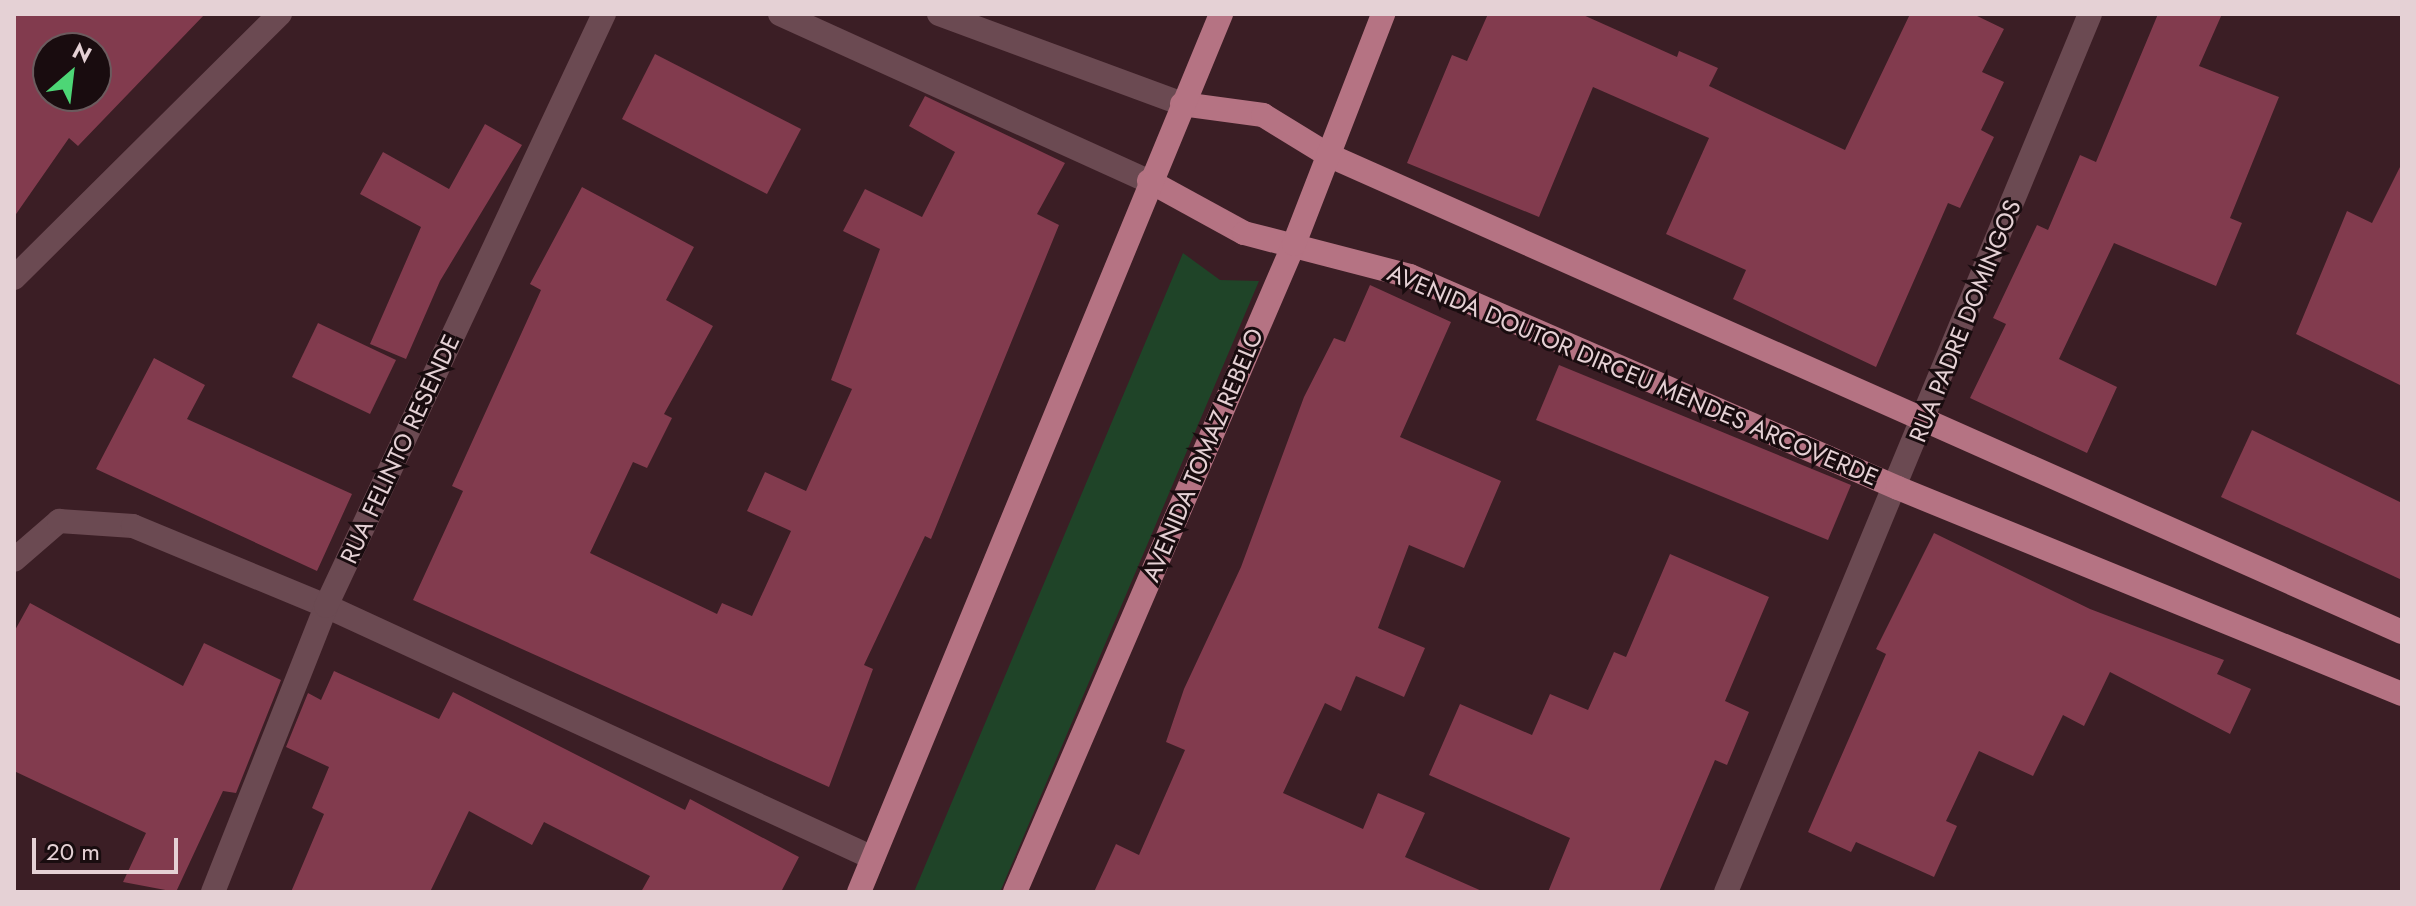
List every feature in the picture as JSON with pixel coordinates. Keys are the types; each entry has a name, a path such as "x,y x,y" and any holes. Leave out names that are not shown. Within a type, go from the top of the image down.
{"main road":[{"path":"859,892 1149,181 1221,14"},
{"name":"AVENIDA TOMAZ REBELO","path":"1015,892 1294,244 1383,14"},
{"path":"1182,104 1263,115 1328,155 1923,422 2402,632"},
{"name":"AVENIDA DOUTOR DIRCEU MENDES ARCOVERDE","path":"1149,181 1244,233 1410,276 1898,488 2402,694"}],"street":[{"path":"14,278 280,14"},
{"name":"RUA FELINTO RESENDE","path":"213,892 326,606 604,14"},
{"name":"AVENIDA DOUTOR DIRCEU MENDES ARCOVERDE","path":"780,14 1149,181"},
{"path":"939,14 1182,104"},
{"name":"RUA PADRE DOMINGOS","path":"1726,892 1898,488 2090,14"},
{"path":"14,560 59,521 133,526 326,606 873,858"}],"green space":[{"path":"1183,253 1220,280 1259,281 1000,892 914,892"}],"building":[{"path":"14,14 205,14 112,111 112,32 32,32 32,112 111,112 78,146 69,138 14,217"},
{"path":"1488,14 1581,14 1677,57 1679,51 1718,68 1709,86 1845,150 1910,14 1973,14 2004,29 1982,72 2004,82 1981,130 1994,137 1960,208 1948,203 1876,367 1733,299 1746,270 1666,234 1709,138 1593,87 1539,217 1407,163 1452,55 1467,61"},
{"path":"2158,14 2222,14 2199,66 2279,97 2230,218 2242,223 2216,286 2114,243 2059,359 2117,387 2087,453 1970,398 2006,324 1993,318 2037,225 2048,230 2080,155 2096,162"},
{"path":"655,54 801,129 767,194 622,119"},
{"path":"925,96 1065,163 1037,214 1059,225 931,539 925,536 864,665 873,669 829,787 413,600 463,491 452,486 541,290 530,284 582,187 694,247 666,300 713,326 664,414 672,418 647,468 633,462 590,553 717,614 722,603 752,616 791,531 747,511 765,472 806,491 852,389 831,380 880,249 843,231 865,189 922,217 955,152 909,126"},
{"path":"485,124 522,145 440,281 406,359 370,344 421,227 360,194 383,152 449,189"},
{"path":"2402,163 2402,386 2296,334 2347,211 2372,223"},
{"path":"1370,285 1451,322 1400,437 1501,481 1464,568 1409,545 1378,628 1425,648 1404,697 1356,676 1341,711 1325,703 1283,793 1363,829 1378,793 1425,813 1405,857 1484,892 1094,892 1116,844 1139,855 1185,750 1166,742 1184,689 1241,567 1304,397 1334,338 1345,342"},
{"path":"318,323 396,360 370,414 292,377"},
{"path":"154,358 205,385 187,419 352,494 317,571 96,469"},
{"path":"1559,365 1851,485 1828,540 1536,420"},
{"path":"2252,430 2402,503 2402,580 2221,497"},
{"path":"1934,533 2090,609 2224,660 2217,674 2251,689 2230,734 2110,672 2084,726 2063,715 2033,776 1979,751 1946,821 1957,826 1934,877 1856,842 1851,852 1808,832 1886,654 1876,649"},
{"path":"1670,554 1769,597 1725,701 1749,712 1727,765 1715,760 1659,892 1548,892 1570,838 1429,775 1460,704 1532,735 1550,694 1588,710 1614,652 1626,657"},
{"path":"30,603 183,686 204,643 281,680 236,793 223,791 176,892 123,882 146,833 14,771 14,632"},
{"path":"334,671 439,719 453,692 685,810 690,799 799,857 781,892 641,892 650,876 544,822 532,845 469,811 430,892 291,892 324,814 312,808 329,767 286,747 308,693 321,700"}]}
